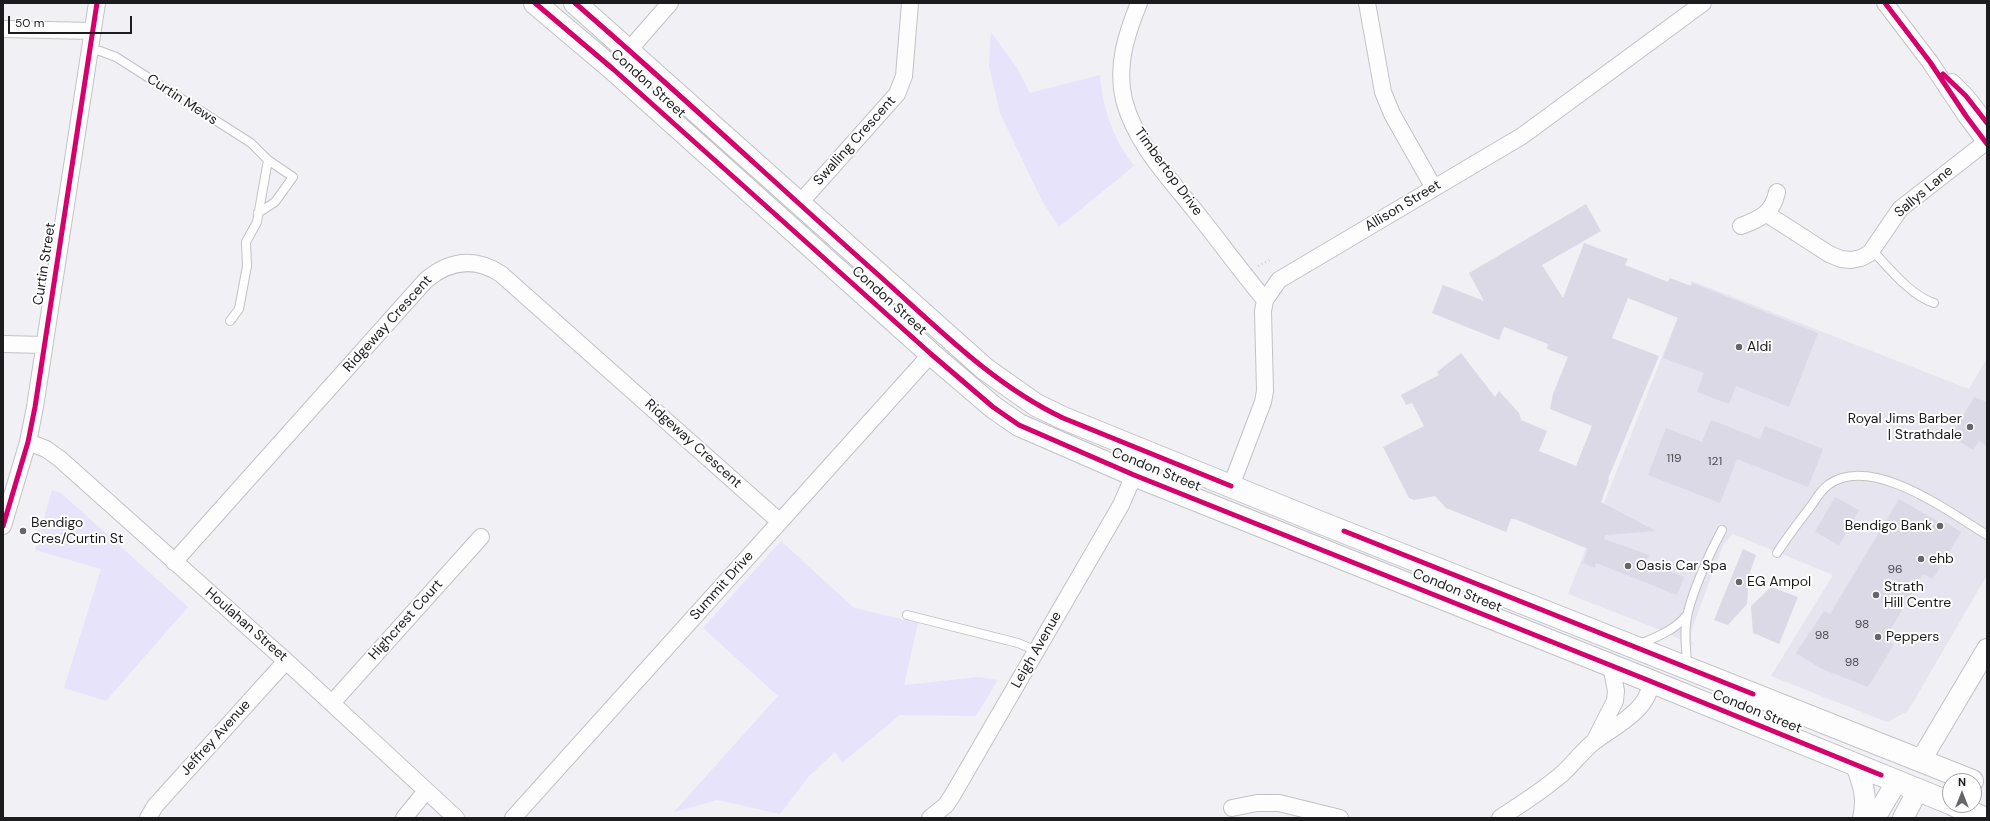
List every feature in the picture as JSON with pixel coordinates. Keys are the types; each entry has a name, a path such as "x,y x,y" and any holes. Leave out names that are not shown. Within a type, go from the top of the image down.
{"main road":[{"name":"Condon Street","path":"535,3 613,69 931,354 993,407 1019,425 1134,475 1650,681 1942,800"},
{"name":"Condon Street","path":"575,3 985,369 1023,397 1063,418 1231,486 1953,773"},
{"path":"613,69 629,50"},
{"path":"1222,509 1231,486"},
{"path":"1588,629 1615,651 1643,665 1648,672 1650,681"},
{"path":"1897,781 1921,760"},
{"path":"1918,790 1921,760"},
{"path":"1972,813 1984,818"}],"street":[{"name":"Curtin Street","path":"3,526 28,442 97,3"},
{"path":"629,50 670,3"},
{"name":"Swalling Crescent","path":"799,204 898,94 904,76 910,3"},
{"name":"Timbertop Drive","path":"1139,3 1126,36 1122,51 1122,83 1129,116 1137,132 1161,168 1265,300"},
{"path":"1367,3 1383,92 1392,114 1434,188"},
{"name":"Allison Street","path":"1231,486 1259,413 1265,391 1262,323 1265,300 1275,284 1289,273 1522,136 1703,3"},
{"path":"1885,3 1930,62 1986,143"},
{"path":"3,29 93,31"},
{"path":"1930,62 1966,96 1987,123"},
{"name":"Sallys Lane","path":"1767,214 1829,254 1841,259 1851,260 1861,258 1872,250 1900,208 1986,143"},
{"path":"1741,226 1757,220 1767,214 1776,200 1778,192"},
{"name":"Ridgeway Crescent","path":"174,562 426,280 438,271 459,263 484,265 501,274 780,522"},
{"path":"3,344 44,345"},
{"name":"Summit Drive","path":"513,818 931,354"},
{"name":"Houlahan Street","path":"28,442 46,449 60,459 286,661 456,818"},
{"name":"Leigh Avenue","path":"930,818 946,805 952,796 1120,505 1134,475"},
{"name":"Highcrest Court","path":"332,703 481,537"},
{"path":"1921,760 1987,649"},
{"name":"Jeffrey Avenue","path":"148,818 155,806 286,661"},
{"path":"1594,742 1615,701 1616,691 1610,665"},
{"path":"1500,818 1563,773 1594,742 1621,724 1643,702 1650,688 1650,681"},
{"path":"1856,765 1866,794 1866,808 1863,818"},
{"path":"1875,818 1897,781"},
{"path":"1903,818 1918,790"},
{"path":"404,818 426,791"},
{"path":"1232,808 1257,803 1279,803 1340,818"}],"lane":[{"name":"Curtin Mews","path":"90,50 110,54 116,57 251,144 268,160 293,177 275,202 258,214"},
{"path":"230,320 239,309 247,266 246,242 256,226 268,160"},
{"path":"1872,250 1891,271 1921,297 1934,303"},
{"path":"1777,553 1822,490 1839,478 1857,475 1879,478 1916,493 1987,535"},
{"path":"1687,668 1685,633 1687,614 1710,554 1722,530"},
{"path":"1633,647 1669,631 1687,614"},
{"path":"907,615 1018,643 1037,651"}],"shaded area":[{"path":"991,32 1017,68 1030,93 1100,75 1101,88 1110,123 1120,145 1134,166 1059,227 1042,201 1000,113 989,66"},
{"path":"1692,281 1969,389 1987,358 1987,575 1908,711 1887,722 1771,676 1833,575 1733,534 1723,545 1693,626 1691,641 1695,646 1658,629 1568,594"},
{"path":"52,490 61,493 188,607 106,701 64,688 101,569 35,550"},
{"path":"781,541 854,608 918,623 904,685 979,677 998,680 976,716 900,715 842,763 835,752 809,776 780,814 717,800 674,812 778,696 703,628"}],"building":[{"path":"1586,204 1601,231 1542,265 1563,298 1584,243 1628,259 1625,265 1668,282 1670,278 1691,286 1692,283 1818,333 1789,407 1736,386 1729,404 1697,392 1704,373 1663,358 1678,318 1628,298 1612,338 1659,356 1608,479 1609,480 1601,502 1656,531 1605,535 1604,539 1649,555 1646,562 1684,577 1677,595 1596,563 1595,568 1583,563 1588,549 1515,519 1511,519 1506,532 1446,508 1435,496 1414,500 1409,498 1383,447 1424,426 1412,403 1406,405 1401,395 1439,375 1437,372 1461,353 1495,397 1499,391 1519,413 1521,420 1547,431 1539,451 1576,466 1592,426 1550,409 1553,394 1568,357 1547,349 1548,344 1504,327 1499,340 1432,313 1443,285 1484,301 1469,273"},
{"path":"1974,397 1987,402 1987,446 1979,441 1973,450 1951,436"},
{"path":"1711,420 1760,439 1765,426 1823,449 1808,487 1737,459 1720,503 1648,475 1666,428 1702,442"},
{"path":"1835,497 1859,510 1839,545 1815,532"},
{"name":"Strath Hill Centre","path":"1899,499 1944,525 1945,522 1961,532 1933,579 1923,574 1885,639 1894,644 1868,687 1822,669 1796,653 1824,611 1830,614"},
{"name":"EG Ampol","path":"1743,549 1756,555 1749,575 1747,604 1728,625 1714,620"},
{"path":"1771,587 1798,597 1779,644 1753,633 1751,606"}],"cycle path":[{"path":"3,526 28,442 35,407 97,3"},
{"path":"535,3 613,69 931,354 993,407 1019,425 1134,475 1881,775"},
{"path":"575,3 941,332 987,371 1037,404 1063,418 1231,486"},
{"path":"1885,3 1930,62 1966,116 1987,144"},
{"path":"1943,74 1966,96 1987,123"},
{"path":"1344,531 1753,694"}],"place":[{"name":"Aldi","path":"1739,347"},
{"name":"Royal Jims Barber | Strathdale","path":"1970,427"},
{"name":"Bendigo Bank","path":"1940,526"},
{"name":"Bendigo Cres/Curtin St","path":"23,531"},
{"name":"ehb","path":"1921,559"},
{"name":"Oasis Car Spa","path":"1628,566"},
{"name":"EG Ampol","path":"1739,582"},
{"name":"Strath Hill Centre","path":"1876,595"},
{"name":"Peppers","path":"1878,637"}]}
